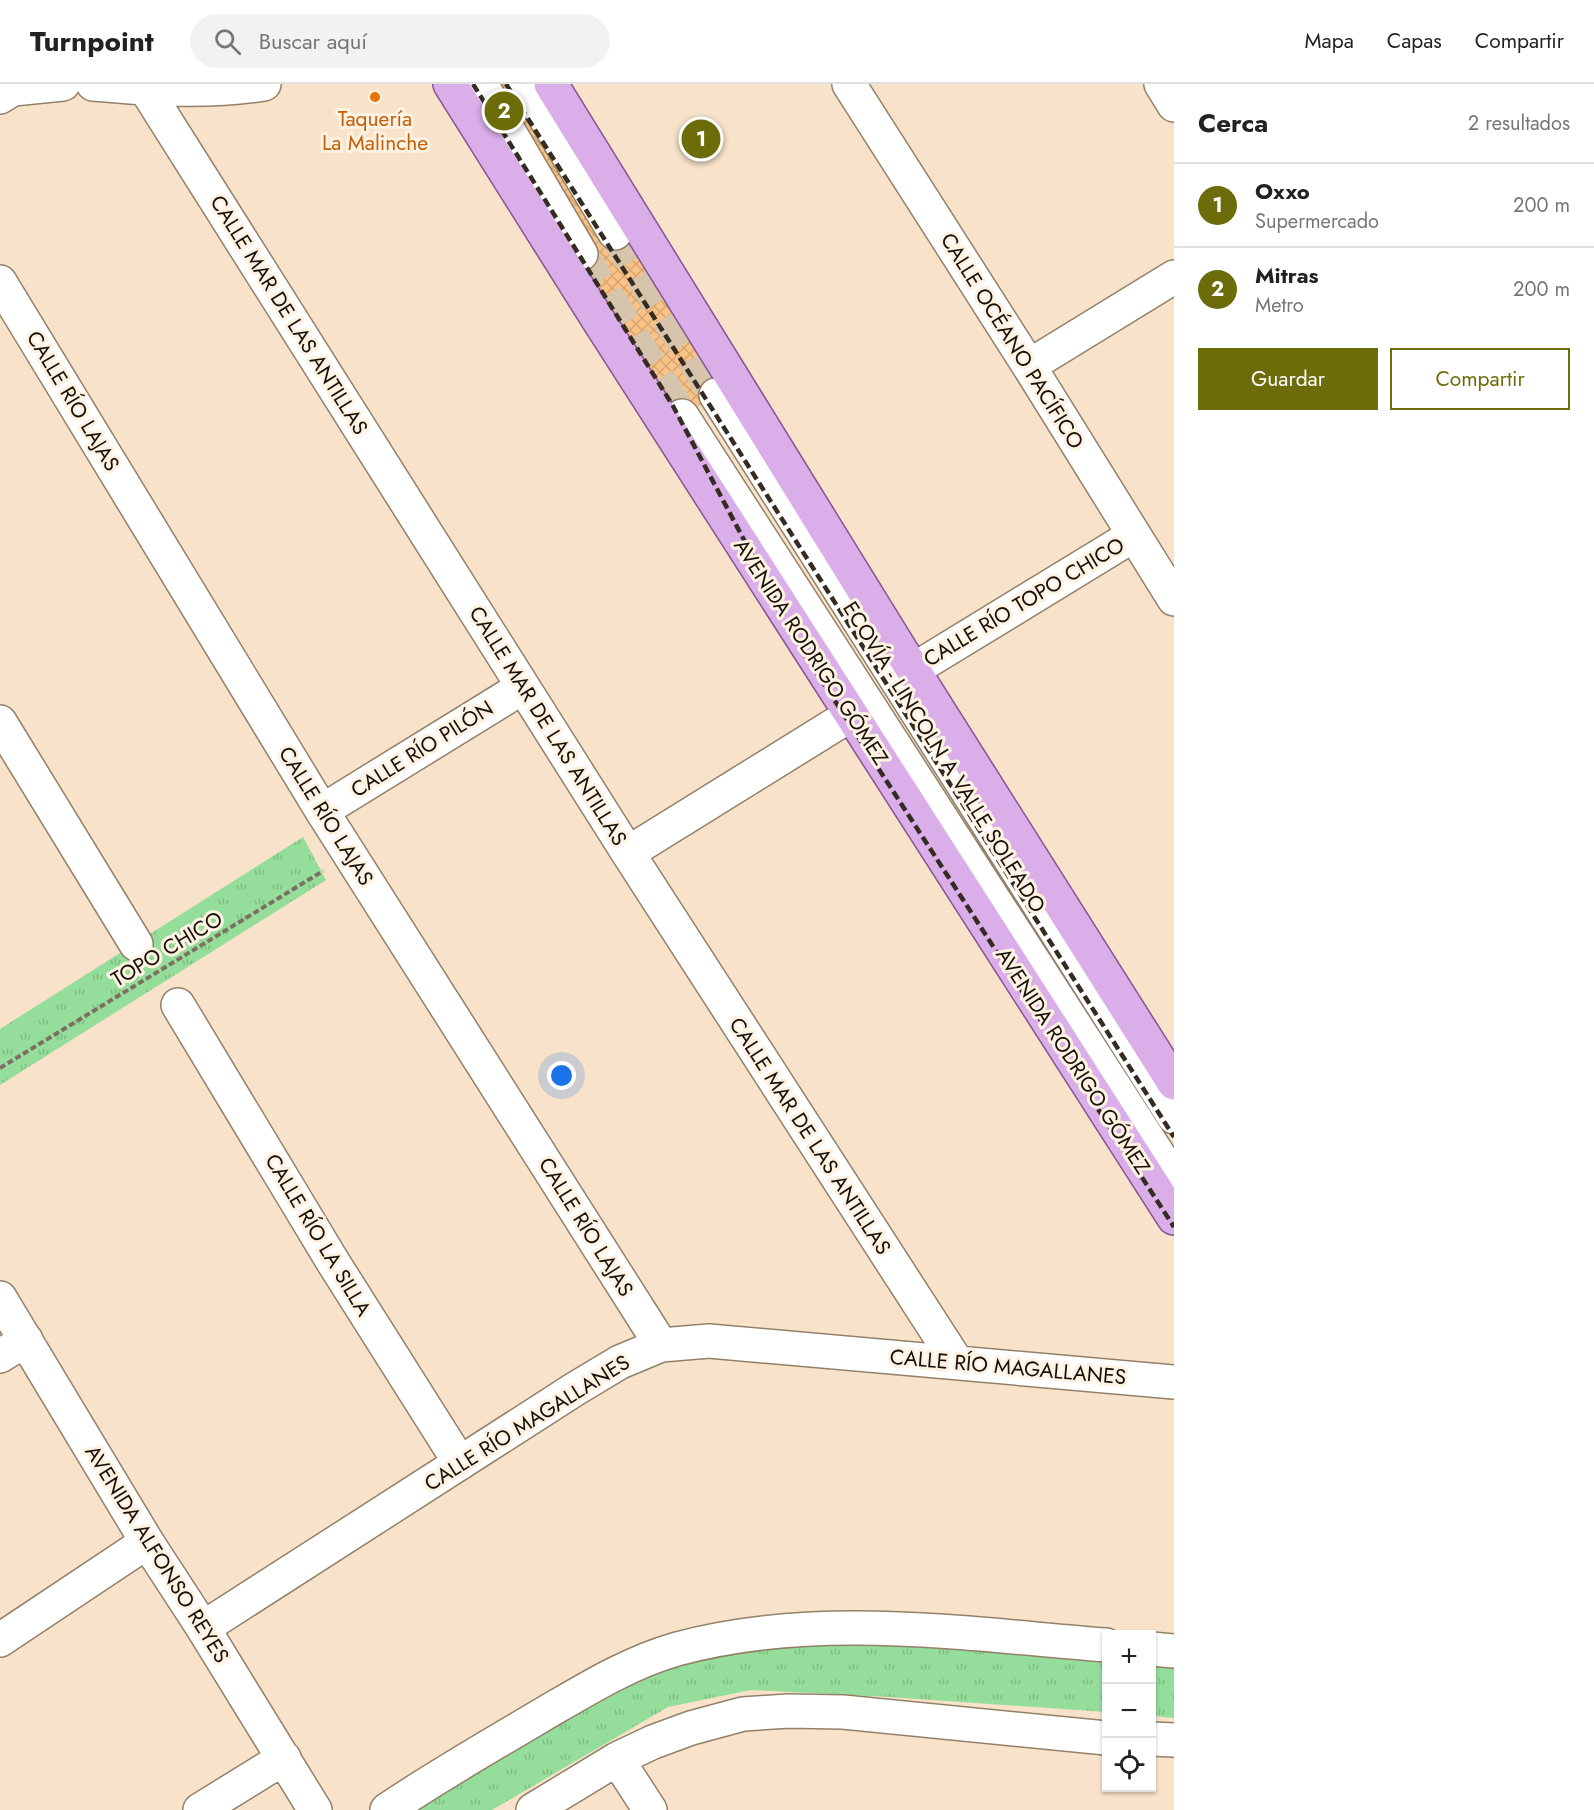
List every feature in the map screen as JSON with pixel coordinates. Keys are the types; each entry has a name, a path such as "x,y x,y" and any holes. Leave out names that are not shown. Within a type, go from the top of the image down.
{"main road":[{"name":"AVENIDA RODRIGO GÓMEZ","path":"450,84 599,321 1174,1218"},
{"path":"551,84 913,670 1174,1083"}],"street":[{"path":"0,97 13,89 63,84"},
{"path":"93,84 145,88 234,89 264,84"},
{"path":"481,84 581,254"},
{"path":"525,84 615,233"},
{"name":"CALLE OCÉANO PACÍFICO","path":"849,84 1174,599"},
{"path":"1161,84 1174,105"},
{"name":"CALLE MAR DE LAS ANTILLAS","path":"145,88 628,853 956,1362"},
{"path":"1029,366 1174,278"},
{"name":"CALLE RÍO LAJAS","path":"0,282 349,855 661,1345"},
{"name":"ECOVÍA - LINCOLN A VALLE SOLEADO","path":"716,395 1174,1117"},
{"path":"682,416 1174,1179"},
{"name":"CALLE RÍO TOPO CHICO","path":"913,670 1134,535"},
{"name":"CALLE RÍO PILÓN","path":"322,811 523,687"},
{"path":"628,853 852,714"},
{"path":"0,722 136,944"},
{"name":"CALLE RÍO LA SILLA","path":"178,1005 333,1262 460,1463"},
{"name":"AVENIDA ALFONSO REYES","path":"0,1298 13,1348 147,1542 315,1810"},
{"name":"CALLE RÍO MAGALLANES","path":"203,1628 620,1362 661,1345 709,1341 1174,1382"},
{"path":"0,1640 147,1542"},
{"path":"387,1810 440,1775 624,1668 676,1650 741,1635 792,1629 873,1627 1102,1645"},
{"path":"1156,1649 1174,1651"},
{"path":"533,1810 618,1759 653,1742 691,1728 743,1714 788,1711 843,1712 1102,1737"},
{"path":"1156,1739 1174,1740"},
{"path":"200,1810 284,1758"},
{"path":"618,1759 650,1810"}],"path":[{"name":"TOPO CHICO","path":"0,1068 349,855"}],"green space":[{"path":"303,837 326,880 0,1085 0,1029"},
{"path":"875,1633 1102,1653 1102,1712 751,1690 668,1707 492,1810 407,1810 640,1672 738,1645"},
{"path":"1156,1657 1174,1659 1174,1718 1156,1716"}],"building":[{"path":"439,84 537,84 725,389 667,425"}],"tunnel":[{"path":"615,233 716,395"},
{"path":"581,254 682,416"}],"railway":[{"path":"473,84 673,406 804,653 1174,1227"},
{"path":"506,84 1174,1137"}],"place":[{"name":"Taquería La Malinche","path":"375,97"},
{"name":"Mitras","path":"504,111"},
{"name":"Oxxo","path":"701,139"}]}
